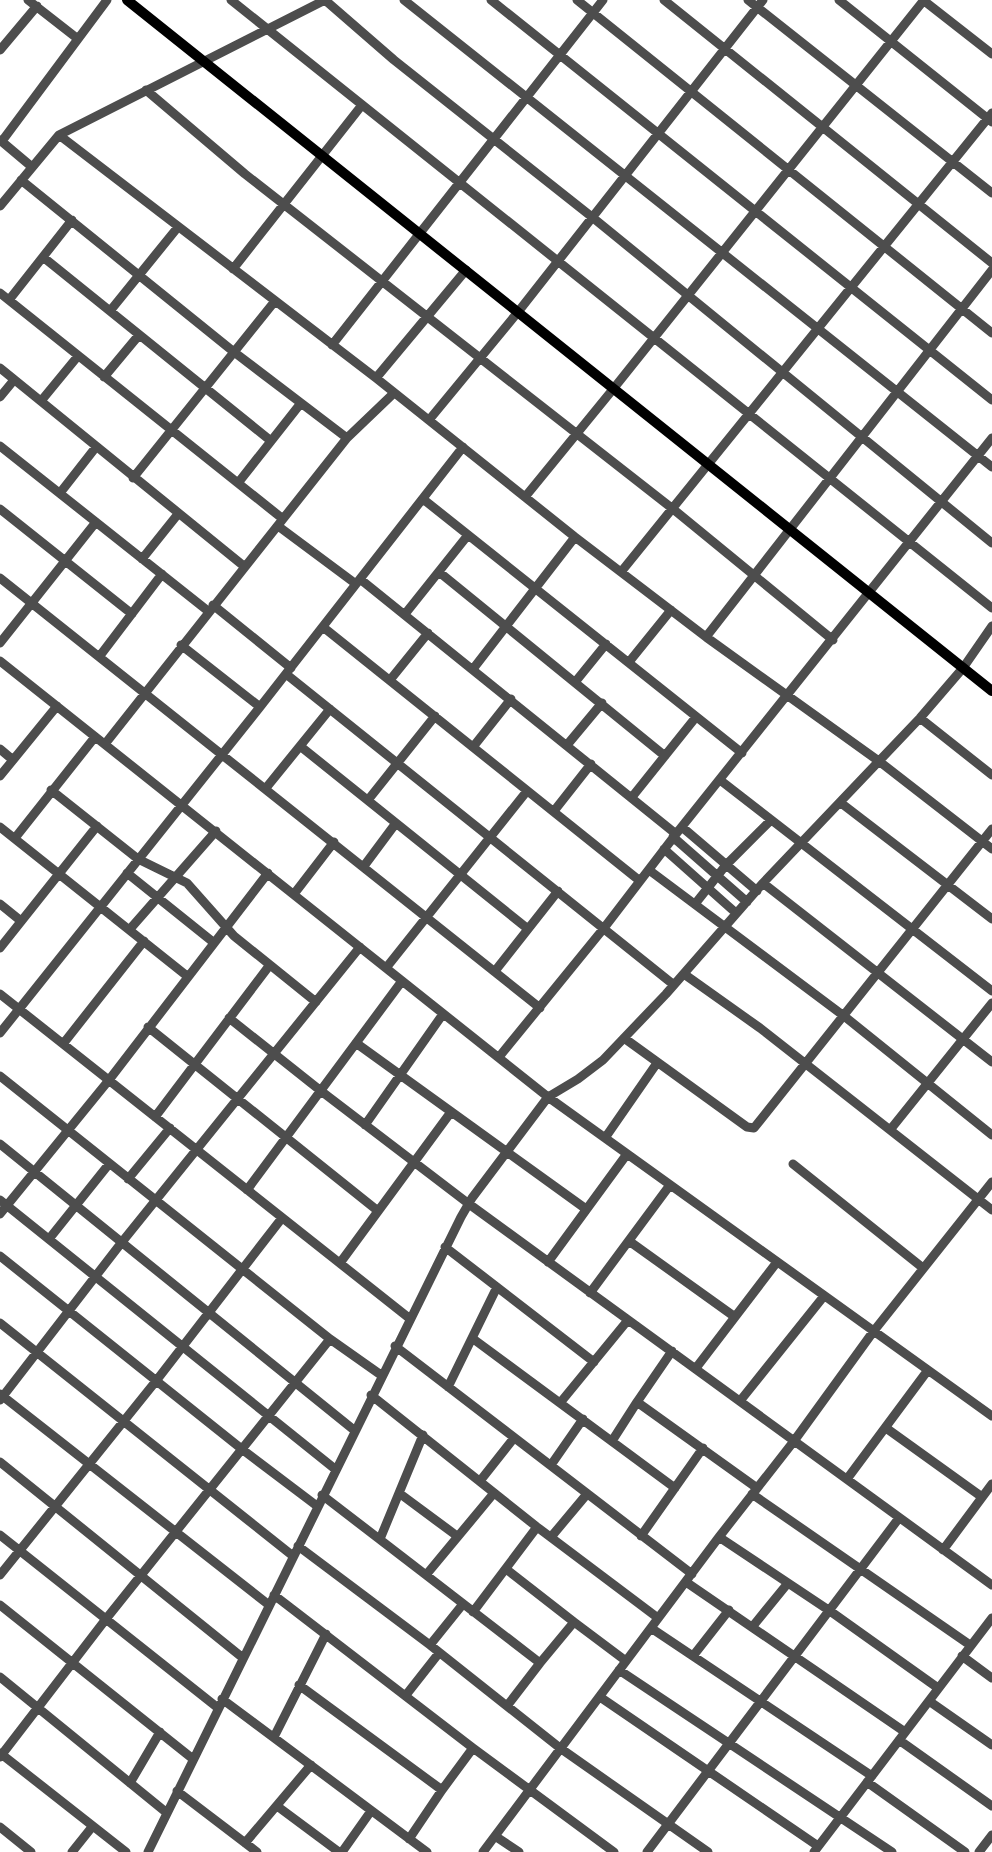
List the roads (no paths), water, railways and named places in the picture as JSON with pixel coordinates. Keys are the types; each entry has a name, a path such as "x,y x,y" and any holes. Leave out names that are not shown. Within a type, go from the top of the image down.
{"main road":[{"path":"127,0 871,592 992,691"}],"street":[{"path":"28,0 78,39"},
{"path":"32,167 1,141 107,0"},
{"path":"231,0 461,182 556,260 655,336 992,608"},
{"path":"0,206 59,135 325,0 394,60 592,217 992,542"},
{"path":"404,0 992,467"},
{"path":"491,0 992,400"},
{"path":"577,0 692,90 992,333"},
{"path":"332,345 603,0"},
{"path":"664,0 992,263"},
{"path":"748,0 760,4 855,84 992,193"},
{"path":"621,572 918,204 990,118 889,42 839,0"},
{"path":"524,497 614,388 923,0 992,54"},
{"path":"429,420 518,312 556,260 625,176 760,4"},
{"path":"0,50 37,6"},
{"path":"146,90 213,148 673,509 833,640"},
{"path":"233,269 362,105"},
{"path":"59,135 376,378 575,537 706,637 880,762 992,850"},
{"path":"21,180 140,274 234,352 347,438"},
{"path":"9,300 72,220"},
{"path":"110,312 178,227"},
{"path":"43,258 271,441"},
{"path":"376,378 466,270"},
{"path":"706,637 752,575 992,270"},
{"path":"0,293 238,483 280,523 358,582 405,614 632,797 677,832 726,864 757,891"},
{"path":"133,478 275,300"},
{"path":"104,377 139,335"},
{"path":"40,401 78,356"},
{"path":"0,368 133,478 245,567"},
{"path":"0,397 14,380"},
{"path":"105,744 210,608 245,567 347,438 394,393"},
{"path":"238,483 301,403"},
{"path":"499,1057 604,928 677,832 833,640 992,438"},
{"path":"0,446 142,559 210,608 288,671 330,709 491,836 674,985"},
{"path":"60,493 96,447"},
{"path":"0,1033 100,906 183,805 463,447"},
{"path":"423,499 742,753"},
{"path":"1,510 132,614"},
{"path":"142,559 178,514"},
{"path":"0,643 96,522"},
{"path":"405,614 468,535"},
{"path":"473,669 575,537"},
{"path":"439,572 576,681 665,756"},
{"path":"99,657 162,574"},
{"path":"0,578 334,842 540,1008"},
{"path":"629,662 671,610"},
{"path":"148,1852 395,1346 468,1204 548,1097 590,1071 674,985 763,883 920,718 963,668 992,626"},
{"path":"323,627 640,881"},
{"path":"390,680 428,633"},
{"path":"576,681 606,644"},
{"path":"182,645 260,707"},
{"path":"0,661 548,1097 992,1416"},
{"path":"473,747 510,699"},
{"path":"567,745 602,703"},
{"path":"0,776 57,706"},
{"path":"266,788 330,709"},
{"path":"368,800 435,716"},
{"path":"632,797 696,717"},
{"path":"920,718 992,775"},
{"path":"14,838 95,737"},
{"path":"300,746 528,929"},
{"path":"0,750 13,760"},
{"path":"554,811 591,764"},
{"path":"720,780 992,991"},
{"path":"51,790 138,859 176,876 196,890 225,928 269,966 316,1002"},
{"path":"386,968 528,790"},
{"path":"841,803 992,919"},
{"path":"695,904 726,864 771,820"},
{"path":"364,866 396,823"},
{"path":"0,948 97,826"},
{"path":"0,827 187,976"},
{"path":"624,1038 751,1128 758,1126 992,829"},
{"path":"130,929 216,831"},
{"path":"677,832 716,876 747,902"},
{"path":"294,894 334,842"},
{"path":"664,849 736,913"},
{"path":"649,870 844,1016 992,1136"},
{"path":"127,873 213,942"},
{"path":"0,1214 3,1203 34,1172 109,1080 213,942 268,873"},
{"path":"763,883 992,1062"},
{"path":"495,971 558,891"},
{"path":"0,904 21,921"},
{"path":"63,1044 144,941"},
{"path":"269,1605 90,1463 1,1397 122,1242 360,947"},
{"path":"155,1117 269,966"},
{"path":"684,974 760,1028 992,1210"},
{"path":"248,1190 402,981"},
{"path":"0,994 409,1318"},
{"path":"890,1130 992,1003"},
{"path":"365,1125 443,1014"},
{"path":"230,1018 468,1204 992,1585"},
{"path":"148,1028 378,1211"},
{"path":"356,1043 586,1210"},
{"path":"605,1138 658,1063"},
{"path":"0,1076 330,1339 381,1375"},
{"path":"340,1263 451,1112"},
{"path":"128,1179 170,1128"},
{"path":"0,1144 297,1382 354,1430"},
{"path":"548,1262 626,1154"},
{"path":"50,1239 109,1164"},
{"path":"792,1164 923,1268"},
{"path":"483,1852 794,1440 873,1332 992,1182"},
{"path":"590,1293 670,1185"},
{"path":"3,1203 335,1469"},
{"path":"0,1575 156,1381 282,1218"},
{"path":"629,1241 735,1317"},
{"path":"445,1247 594,1362"},
{"path":"0,1256 243,1450 317,1506"},
{"path":"696,1368 777,1262"},
{"path":"448,1387 497,1287"},
{"path":"740,1401 824,1296"},
{"path":"560,1403 628,1320"},
{"path":"0,1323 293,1556"},
{"path":"472,1338 675,1488"},
{"path":"126,1852 1,1755 40,1708 106,1619 330,1339"},
{"path":"395,1346 641,1536 729,1610 905,1732"},
{"path":"612,1440 672,1351"},
{"path":"847,1479 928,1370"},
{"path":"372,1395 551,1538 658,1618"},
{"path":"638,1402 703,1448 755,1491 861,1569 970,1645"},
{"path":"551,1465 583,1419"},
{"path":"886,1428 982,1497"},
{"path":"380,1539 423,1435"},
{"path":"480,1482 514,1438"},
{"path":"641,1536 703,1448"},
{"path":"0,1462 142,1574 243,1658"},
{"path":"943,1550 992,1484"},
{"path":"399,1493 457,1536"},
{"path":"426,1575 494,1493"},
{"path":"551,1538 586,1494"},
{"path":"322,1495 540,1664"},
{"path":"648,1852 900,1518"},
{"path":"473,1612 537,1527"},
{"path":"0,1535 218,1708"},
{"path":"719,1537 830,1611 938,1688"},
{"path":"298,1546 430,1645 560,1748 708,1852"},
{"path":"506,1569 626,1661"},
{"path":"753,1626 788,1583"},
{"path":"274,1595 473,1748 614,1852"},
{"path":"430,1645 463,1604"},
{"path":"0,1606 193,1759"},
{"path":"693,1656 729,1610"},
{"path":"600,1697 816,1849 992,1618"},
{"path":"507,1706 574,1622"},
{"path":"651,1628 761,1702 870,1779 965,1852"},
{"path":"274,1736 326,1634"},
{"path":"406,1695 439,1653"},
{"path":"962,1656 992,1678"},
{"path":"619,1670 892,1852"},
{"path":"0,1677 167,1813"},
{"path":"299,1685 442,1790"},
{"path":"222,1699 428,1852"},
{"path":"929,1700 992,1745"},
{"path":"130,1783 160,1732"},
{"path":"899,1740 992,1806"},
{"path":"409,1839 473,1748"},
{"path":"245,1843 311,1765"},
{"path":"177,1791 257,1852"},
{"path":"277,1806 340,1852 372,1811"},
{"path":"0,1827 31,1852"},
{"path":"72,1852 92,1827"},
{"path":"979,1852 992,1835"},
{"path":"495,1836 519,1852"}]}
